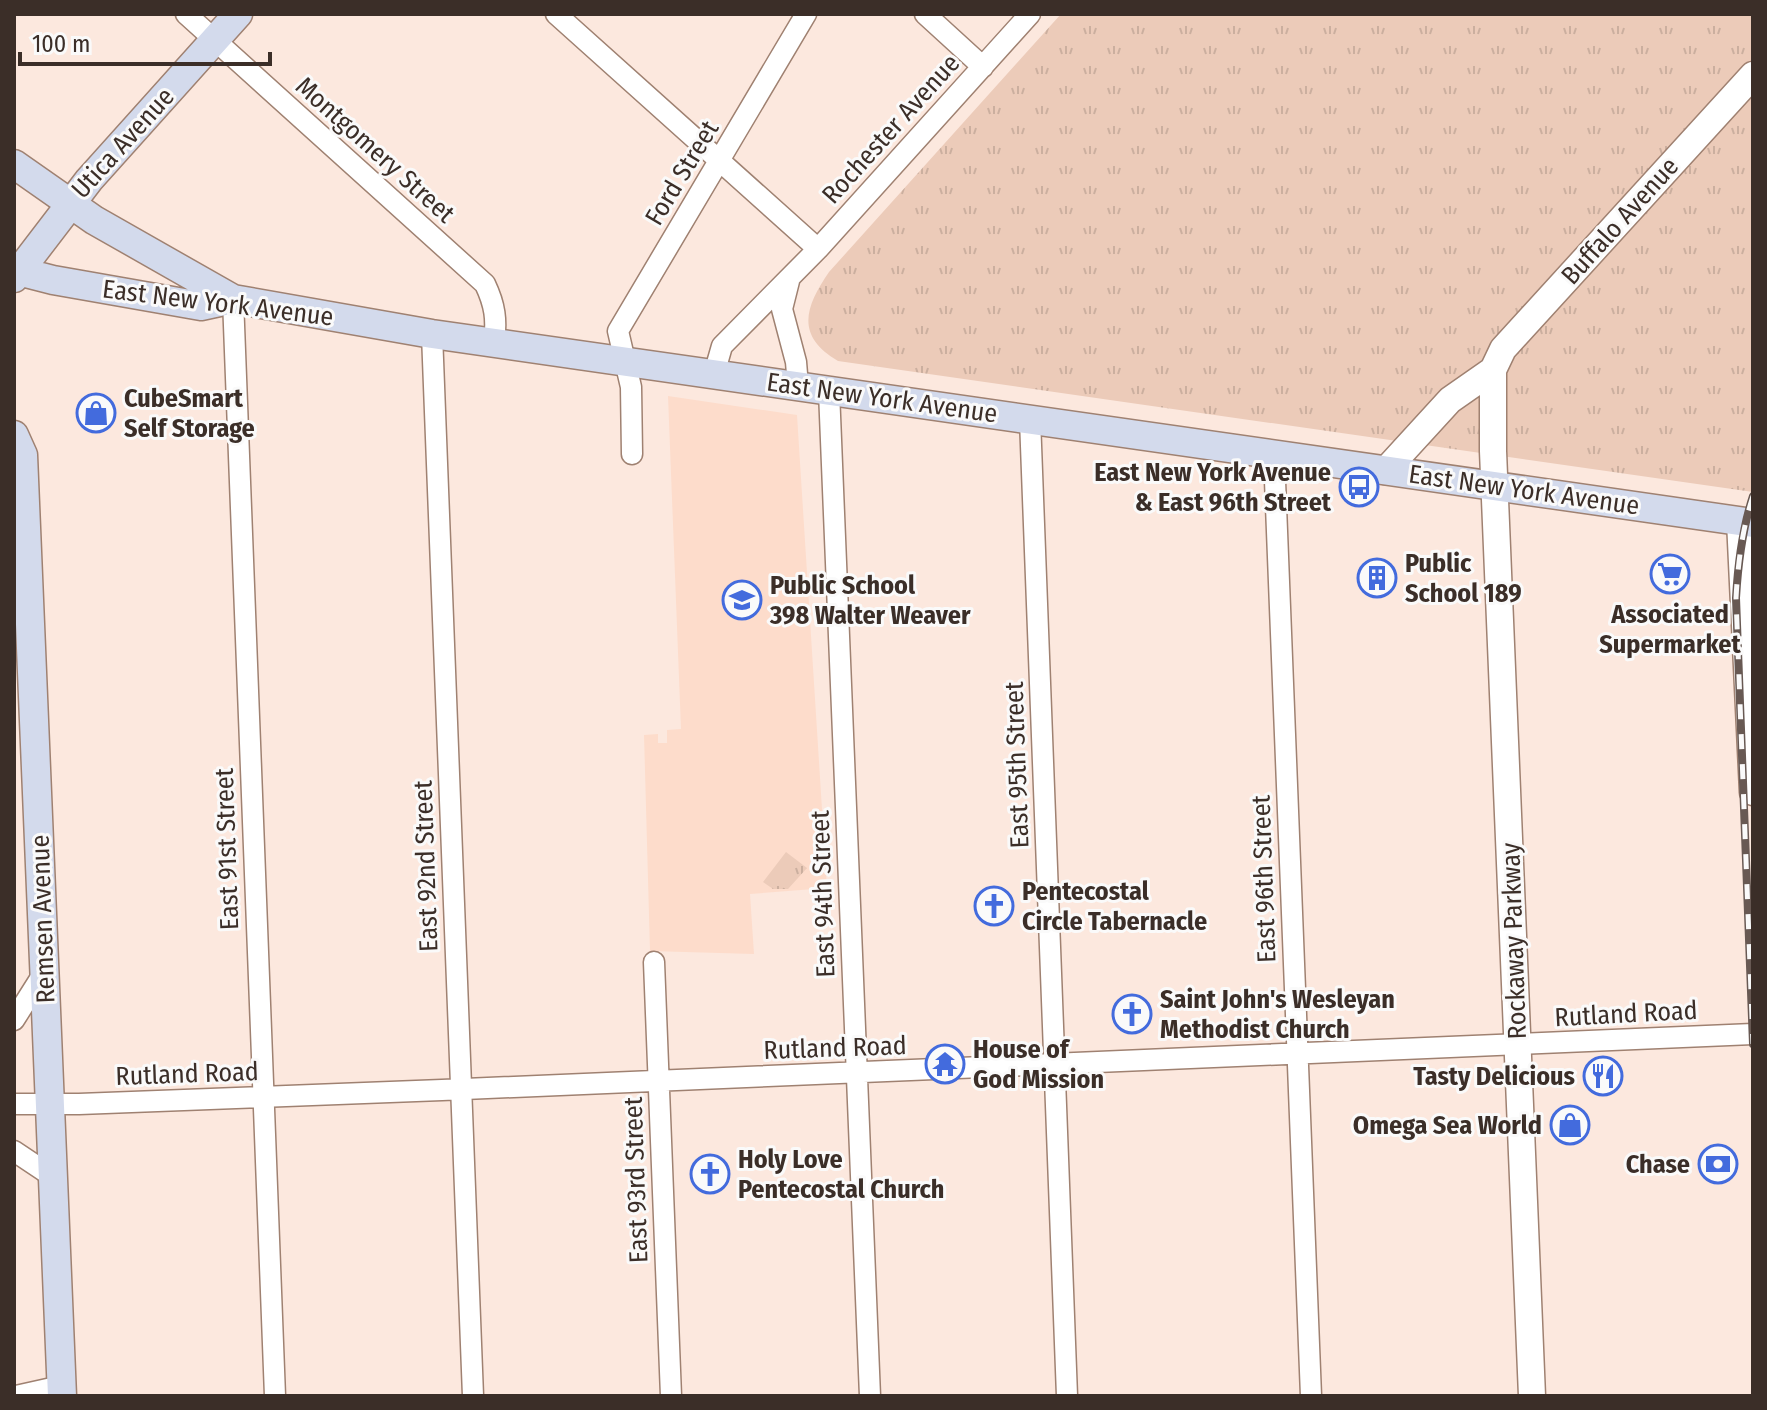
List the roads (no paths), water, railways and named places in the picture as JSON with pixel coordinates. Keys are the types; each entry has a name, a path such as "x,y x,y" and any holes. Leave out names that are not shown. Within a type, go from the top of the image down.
{"main road":[{"name":"Utica Avenue","path":"16,273 70,203 238,14"},
{"path":"14,164 94,220 233,299"},
{"name":"East New York Avenue","path":"16,273 201,306 233,299 432,334 1746,522"},
{"name":"Remsen Avenue","path":"17,439 23,455 23,673 45,971 62,1391"}],"street":[{"name":"Montgomery Street","path":"186,14 485,284 494,302 497,321 494,342"},
{"path":"556,14 818,249"},
{"name":"Ford Street","path":"625,361 618,331 806,14"},
{"path":"925,14 983,67"},
{"name":"Rochester Avenue","path":"714,374 722,346 818,249 1030,14"},
{"name":"Buffalo Avenue","path":"1385,471 1450,400 1493,370 1503,349 1753,75"},
{"path":"790,279 782,309 796,362 798,386"},
{"name":"East 91st Street","path":"233,299 275,1396"},
{"name":"East 92nd Street","path":"432,334 473,1396"},
{"path":"625,361 631,387 632,454"},
{"path":"1493,370 1495,487"},
{"name":"East 94th Street","path":"829,391 870,1396"},
{"name":"East 95th Street","path":"1030,419 1067,1396"},
{"name":"East 96th Street","path":"1274,455 1311,1396"},
{"name":"Rockaway Parkway","path":"1495,487 1532,1396"},
{"path":"1746,522 1753,792"},
{"name":"East 93rd Street","path":"654,962 671,1396"},
{"path":"14,1020 45,971"},
{"name":"Rutland Road","path":"14,1104 263,1097 1753,1034"},
{"path":"14,1151 53,1177"},
{"path":"16,1396 62,1391"}],"railway":[{"path":"1753,496 1741,547 1736,598 1753,1044"}],"place":[{"name":"CubeSmart Self Storage","path":"96,413"},
{"name":"East New York Avenue & East 96th Street","path":"1359,487"},
{"name":"Associated Supermarket","path":"1670,574"},
{"name":"Public School 189","path":"1377,578"},
{"name":"Public School 398 Walter Weaver","path":"742,600"},
{"name":"Pentecostal Circle Tabernacle","path":"994,906"},
{"name":"Saint John's Wesleyan Methodist Church","path":"1132,1014"},
{"name":"House of God Mission","path":"945,1064"},
{"name":"Tasty Delicious","path":"1603,1076"},
{"name":"Omega Sea World","path":"1570,1125"},
{"name":"Chase","path":"1718,1164"},
{"name":"Holy Love Pentecostal Church","path":"710,1174"}]}
